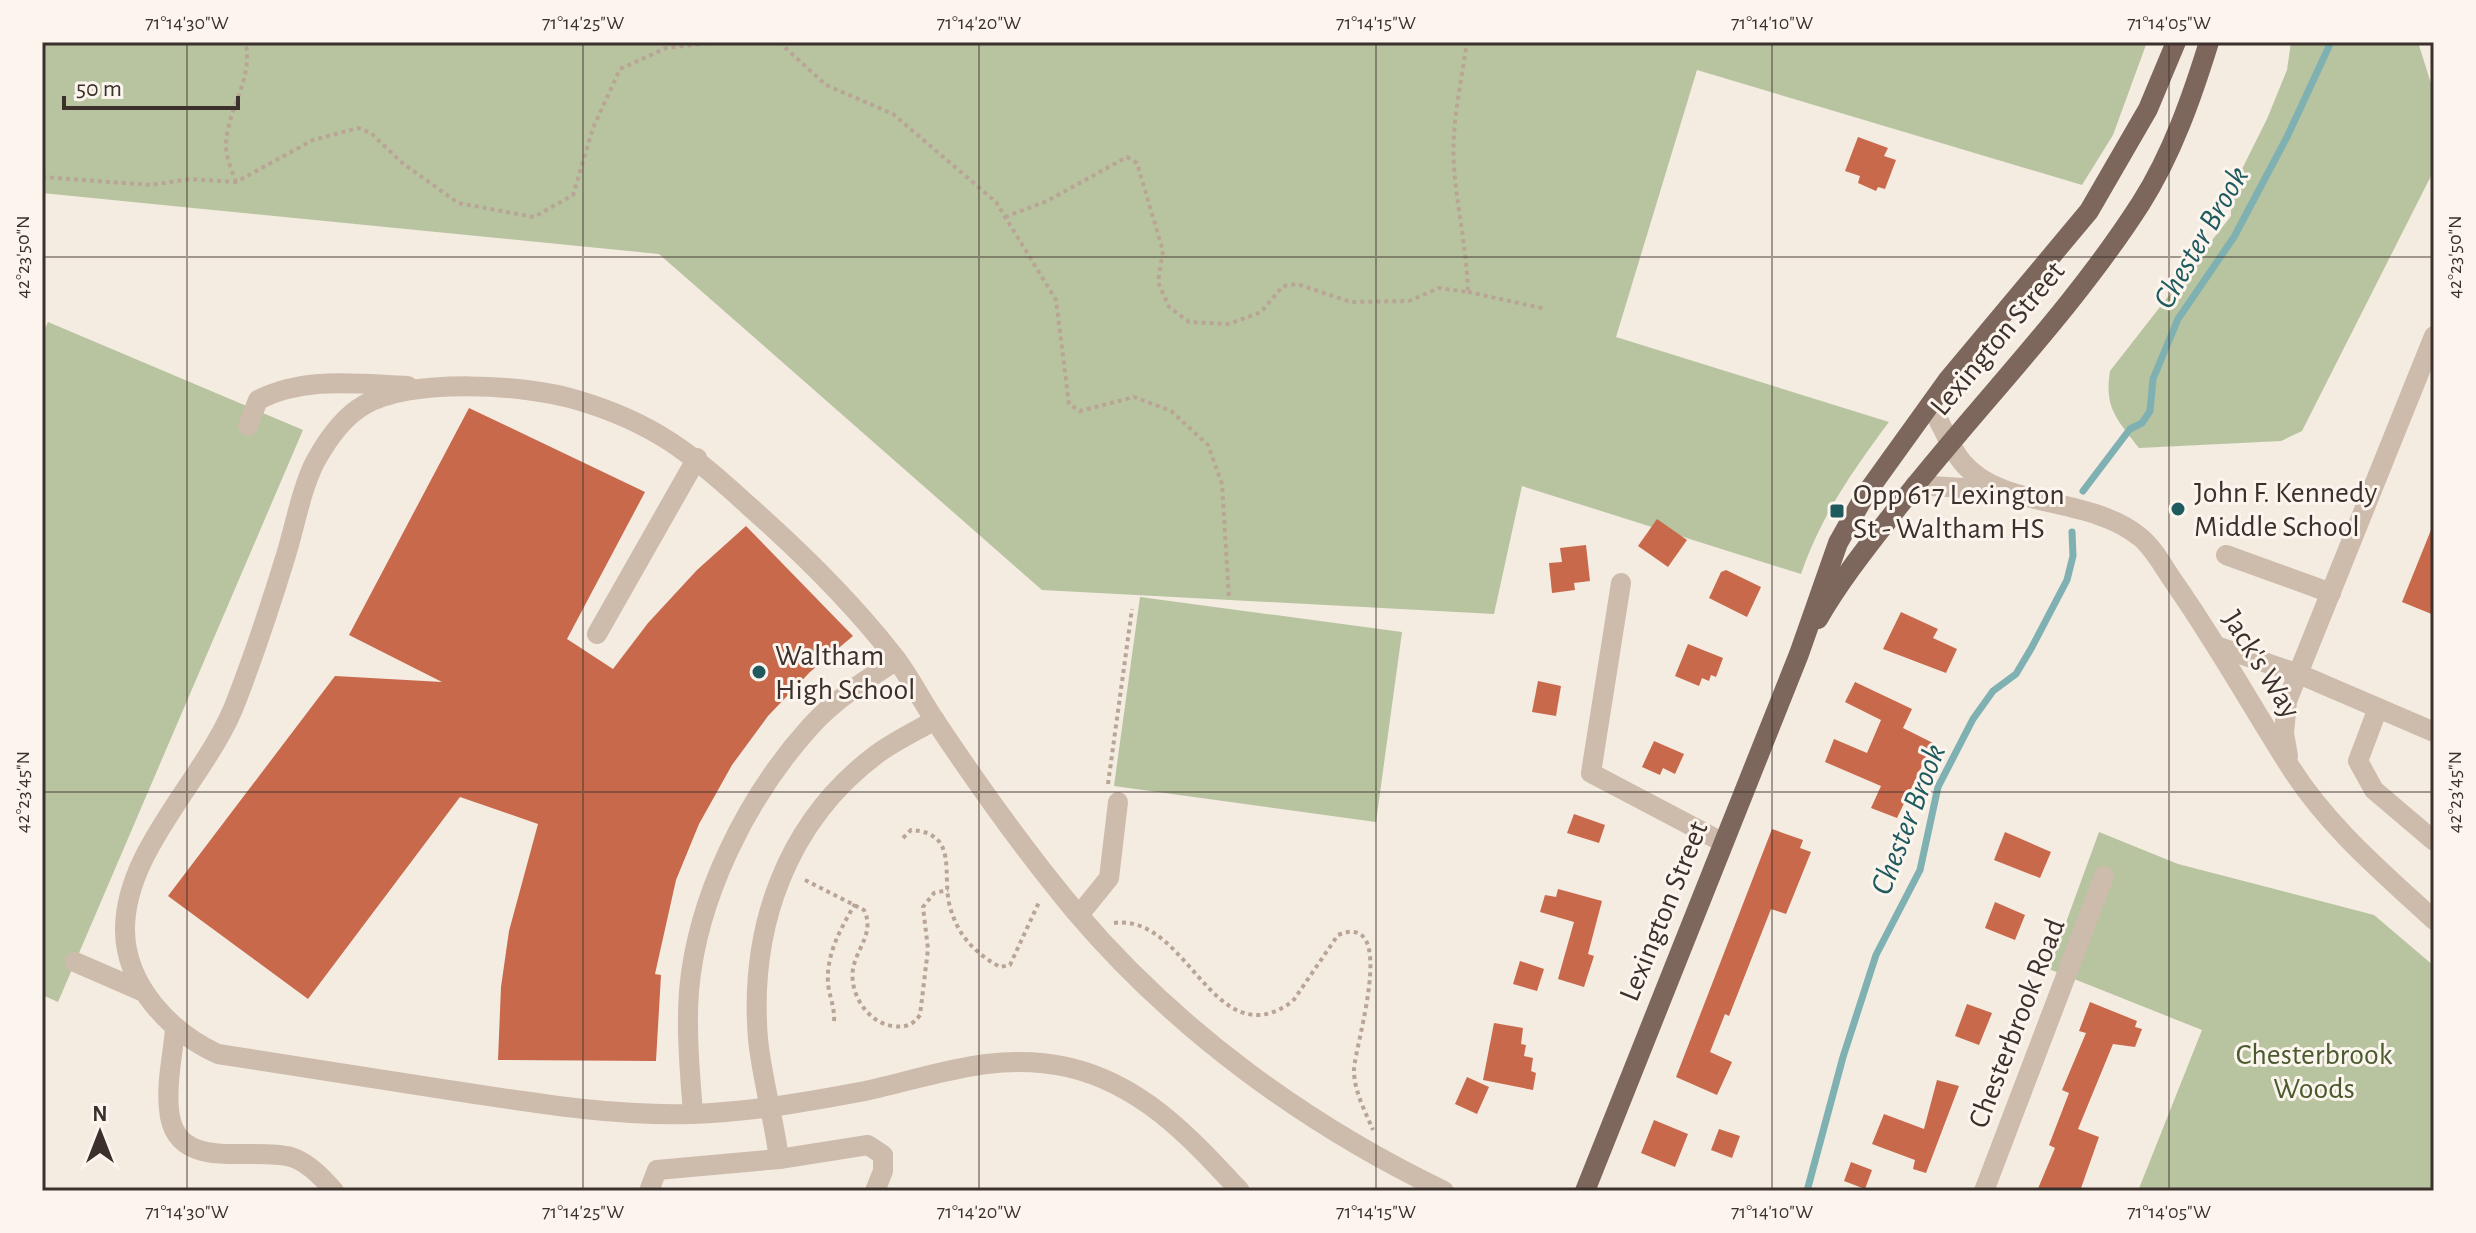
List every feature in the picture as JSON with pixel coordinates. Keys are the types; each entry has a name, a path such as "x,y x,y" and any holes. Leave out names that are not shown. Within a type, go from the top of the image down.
{"main road":[{"name":"Lexington Street","path":"1585,1191 1799,654 1838,543 1865,495 1930,405 2089,211 2148,109 2176,42"},
{"name":"Lexington Street","path":"1799,654 1847,574 1915,485 2101,260 2142,201 2188,104 2209,42"}],"street":[{"path":"2290,768 2284,733 2287,701 2434,336"},
{"path":"248,426 258,400 283,388 333,383 428,386 529,390 572,398 630,420 675,442 697,458 820,570 897,660 1015,837 1079,915 1150,991 1226,1056 1312,1118 1396,1168 1444,1191"},
{"path":"428,386 365,404 338,428 313,466 272,602 234,707 199,773 146,854 132,885 125,924 127,953 144,992 175,1029 218,1054 567,1108 693,1114 772,1108 981,1062 1026,1061 1067,1067 1107,1080 1149,1101 1189,1136 1240,1191"},
{"name":"Jack's Way","path":"1930,405 1961,461 1980,479 2009,491"},
{"path":"597,634 697,458"},
{"name":"Jack's Way","path":"1915,485 2009,491 2079,507 2115,520 2142,538 2219,647 2290,768 2358,850 2434,920"},
{"path":"2226,555 2331,593"},
{"path":"1621,583 1591,773 1722,842"},
{"path":"2219,647 2299,674 2434,732"},
{"path":"693,1114 689,991 702,923 732,847 767,780 812,725 866,679 897,660"},
{"path":"2378,708 2358,761 2374,790 2434,841"},
{"path":"779,1159 758,1041 756,978 765,926 780,872 802,832 834,792 877,754 935,720"},
{"path":"1079,915 1109,878 1118,802"},
{"name":"Chesterbrook Road","path":"1984,1191 2104,876"},
{"path":"75,962 144,992"},
{"path":"175,1029 168,1107 178,1137 190,1148 209,1154 294,1158 334,1191"},
{"path":"649,1191 657,1170 779,1159 868,1145 883,1155 883,1171 875,1191"}],"path":[{"path":"236,182 226,148 248,52 245,42"},
{"path":"42,177 151,185 190,179 236,182 313,140 358,128 371,133 401,162 458,203 534,217 573,195 593,128 620,69 666,48 718,42"},
{"path":"779,42 826,85 893,114 996,202 1056,300 1069,404 1080,411 1134,397 1171,411 1208,445 1222,484 1229,598"},
{"path":"1467,42 1457,105 1454,166 1467,249 1468,292"},
{"path":"1005,217 1047,201 1127,157 1137,163 1163,251 1158,282 1169,307 1189,322 1229,324 1261,312 1283,286 1297,284 1351,302 1409,301 1439,288 1546,309"},
{"path":"1108,784 1132,609"},
{"path":"903,838 911,830 934,835 945,857 955,922 975,951 1000,967 1010,965 1035,905 1044,896"},
{"path":"814,884 864,910 869,920 869,931 853,970 857,996 864,1010 887,1026 908,1026 920,1015 928,949 923,907 934,893 948,890"},
{"path":"834,1021 835,1008 828,988 830,957 855,904"},
{"path":"1111,924 1136,927 1159,938 1191,966 1212,994 1229,1007 1258,1015 1293,1001 1338,935 1354,932 1360,936 1371,949 1373,967 1354,1073 1363,1110 1376,1136"}],"green space":[{"path":"42,42 2147,42 2113,135 2082,185 1697,70 1616,337 1889,422 1839,494 1801,574 1522,486 1494,614 1042,590 659,254 42,193"},
{"path":"2291,42 2418,42 2433,90 2434,170 2302,431 2281,441 2139,448 2114,412 2109,395 2110,371 2231,216 2231,191 2267,119 2287,70"},
{"path":"48,322 303,430 58,1002 42,995 42,335"},
{"path":"1140,597 1402,632 1376,822 1114,786"},
{"name":"Chesterbrook Woods","path":"2099,832 2178,864 2374,915 2434,966 2434,1191 2138,1191 2202,1030 2049,969"}],"building":[{"path":"1858,137 1888,148 1884,156 1896,160 1885,189 1878,187 1876,191 1858,183 1860,176 1845,171"},
{"path":"469,408 645,492 567,639 613,669 648,623 697,570 746,526 853,636 810,672 768,716 732,765 699,824 676,880 655,974 661,975 656,1061 498,1060 501,987 509,931 538,824 460,797 308,999 168,896 335,676 442,682 349,635"},
{"path":"1657,519 1687,540 1668,567 1638,546"},
{"path":"2434,525 2434,615 2402,602"},
{"path":"1586,545 1590,581 1574,583 1575,590 1552,593 1549,563 1562,562 1560,548"},
{"path":"1726,570 1761,587 1747,617 1709,598 1721,572"},
{"path":"1901,612 1938,629 1933,638 1957,649 1946,673 1883,649"},
{"path":"1688,644 1723,658 1716,677 1711,675 1709,681 1702,678 1699,686 1675,676"},
{"path":"1538,681 1561,686 1556,716 1532,712"},
{"path":"1855,682 1912,709 1903,728 1933,743 1897,818 1871,808 1881,786 1825,762 1834,739 1867,753 1881,720 1845,702"},
{"path":"1654,741 1684,754 1675,774 1663,768 1660,775 1642,767"},
{"path":"1574,814 1605,825 1599,843 1567,833"},
{"path":"1772,829 1803,840 1800,848 1811,852 1786,914 1771,909 1729,1016 1725,1014 1710,1052 1732,1062 1717,1095 1676,1077"},
{"path":"2005,832 2051,852 2040,878 1994,860"},
{"path":"1558,889 1602,901 1588,954 1594,956 1584,987 1558,979 1574,922 1540,912 1545,895 1556,897"},
{"path":"1995,902 2025,915 2015,940 1985,928"},
{"path":"1520,961 1544,969 1537,991 1513,984"},
{"path":"2090,1002 2137,1021 2135,1027 2142,1029 2135,1047 2113,1044 2078,1129 2099,1137 2080,1191 2037,1191 2055,1148 2049,1145 2069,1093 2062,1090 2086,1033 2079,1031"},
{"path":"1967,1004 1992,1013 1979,1045 1955,1036"},
{"path":"1494,1023 1523,1028 1521,1044 1526,1045 1524,1056 1533,1058 1531,1071 1536,1073 1533,1090 1483,1080"},
{"path":"1467,1077 1489,1087 1477,1114 1455,1104"},
{"path":"1937,1080 1959,1086 1926,1173 1913,1169 1915,1160 1872,1144 1884,1114 1924,1129"},
{"path":"1654,1120 1688,1134 1675,1167 1641,1153"},
{"path":"1719,1129 1740,1136 1732,1158 1711,1150"},
{"path":"1851,1162 1872,1170 1865,1189 1844,1181"}],"waterway":[{"name":"Chester Brook","path":"2083,491 2130,429 2142,423 2150,411 2153,379 2178,319 2234,237 2287,137 2331,42"},
{"name":"Chester Brook","path":"1807,1191 1843,1057 1876,955 1920,870 1938,787 1973,719 1993,691 2016,674 2032,647 2067,580 2073,556 2072,532"}],"place":[{"name":"John F. Kennedy Middle School","path":"2178,509"},
{"name":"Opp 617 Lexington St - Waltham HS","path":"1837,511"},
{"name":"Waltham High School","path":"759,672"}]}
